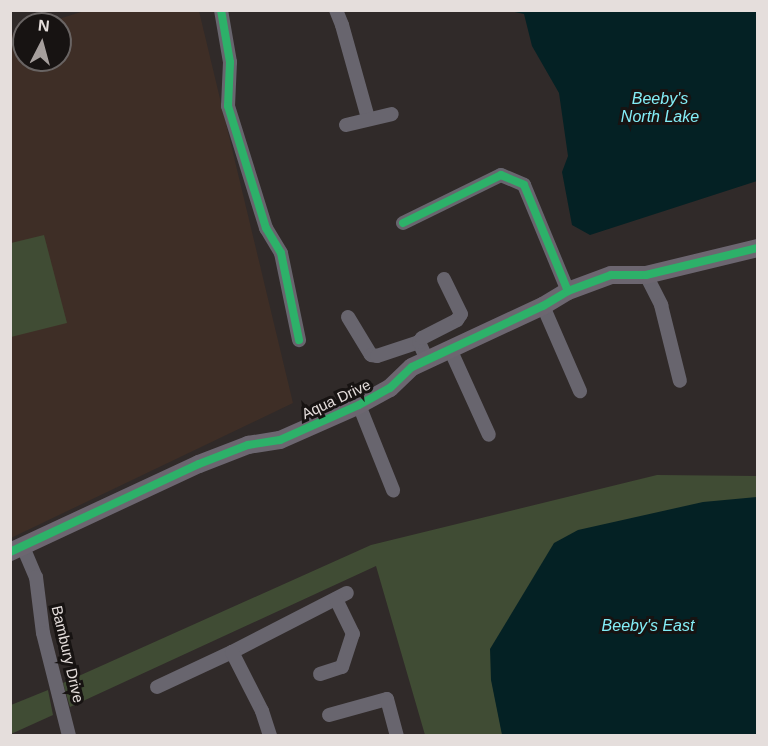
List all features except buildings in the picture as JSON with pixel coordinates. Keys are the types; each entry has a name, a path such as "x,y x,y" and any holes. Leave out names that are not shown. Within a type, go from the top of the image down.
{"street":[{"path":"221,10 230,62 228,106 266,228 281,253 299,340"},
{"path":"336,10 368,118"},
{"path":"346,125 392,114"},
{"path":"403,223 501,175 524,185 568,291"},
{"name":"Aqua Drive","path":"17,549 199,464 248,445 280,440 358,405 390,388 412,366 543,306 568,291 612,275 646,275 758,248"},
{"path":"646,275 661,305 680,381"},
{"path":"348,317 371,355 377,356 419,342 457,320 461,314 444,279"},
{"path":"543,306 580,391"},
{"path":"419,342 427,360"},
{"path":"450,349 489,435"},
{"path":"358,405 393,490"},
{"name":"Bambury Drive","path":"17,549 36,577 42,633 70,735"},
{"path":"157,687 342,596 353,634 342,667 320,674"},
{"path":"232,652 262,711 270,735"},
{"path":"329,715 387,699 397,735"}],"shaded area":[{"path":"84,11 199,11 293,403 11,538 11,35 12,72 72,72 72,15"}],"green space":[{"path":"44,235 67,323 11,337 11,243"},
{"path":"657,475 757,476 757,735 425,735 376,566 70,707 63,683 371,545"},
{"path":"48,690 53,715 11,734 11,705"}],"water":[{"name":"Beeby's North Lake","path":"510,11 757,11 757,181 590,235 572,225 562,172 568,156 559,93 532,46 524,14"},
{"name":"Beeby's East","path":"757,497 757,735 502,735 491,680 490,649 554,543 578,530 703,502"}],"cycle path":[{"path":"221,10 230,62 228,106 266,228 281,253 299,340"},
{"path":"403,223 501,175 524,185 568,291"},
{"path":"10,552 199,464 248,445 280,440 359,405 390,388 412,367 543,306 568,291 611,275 646,275 758,248"}]}
